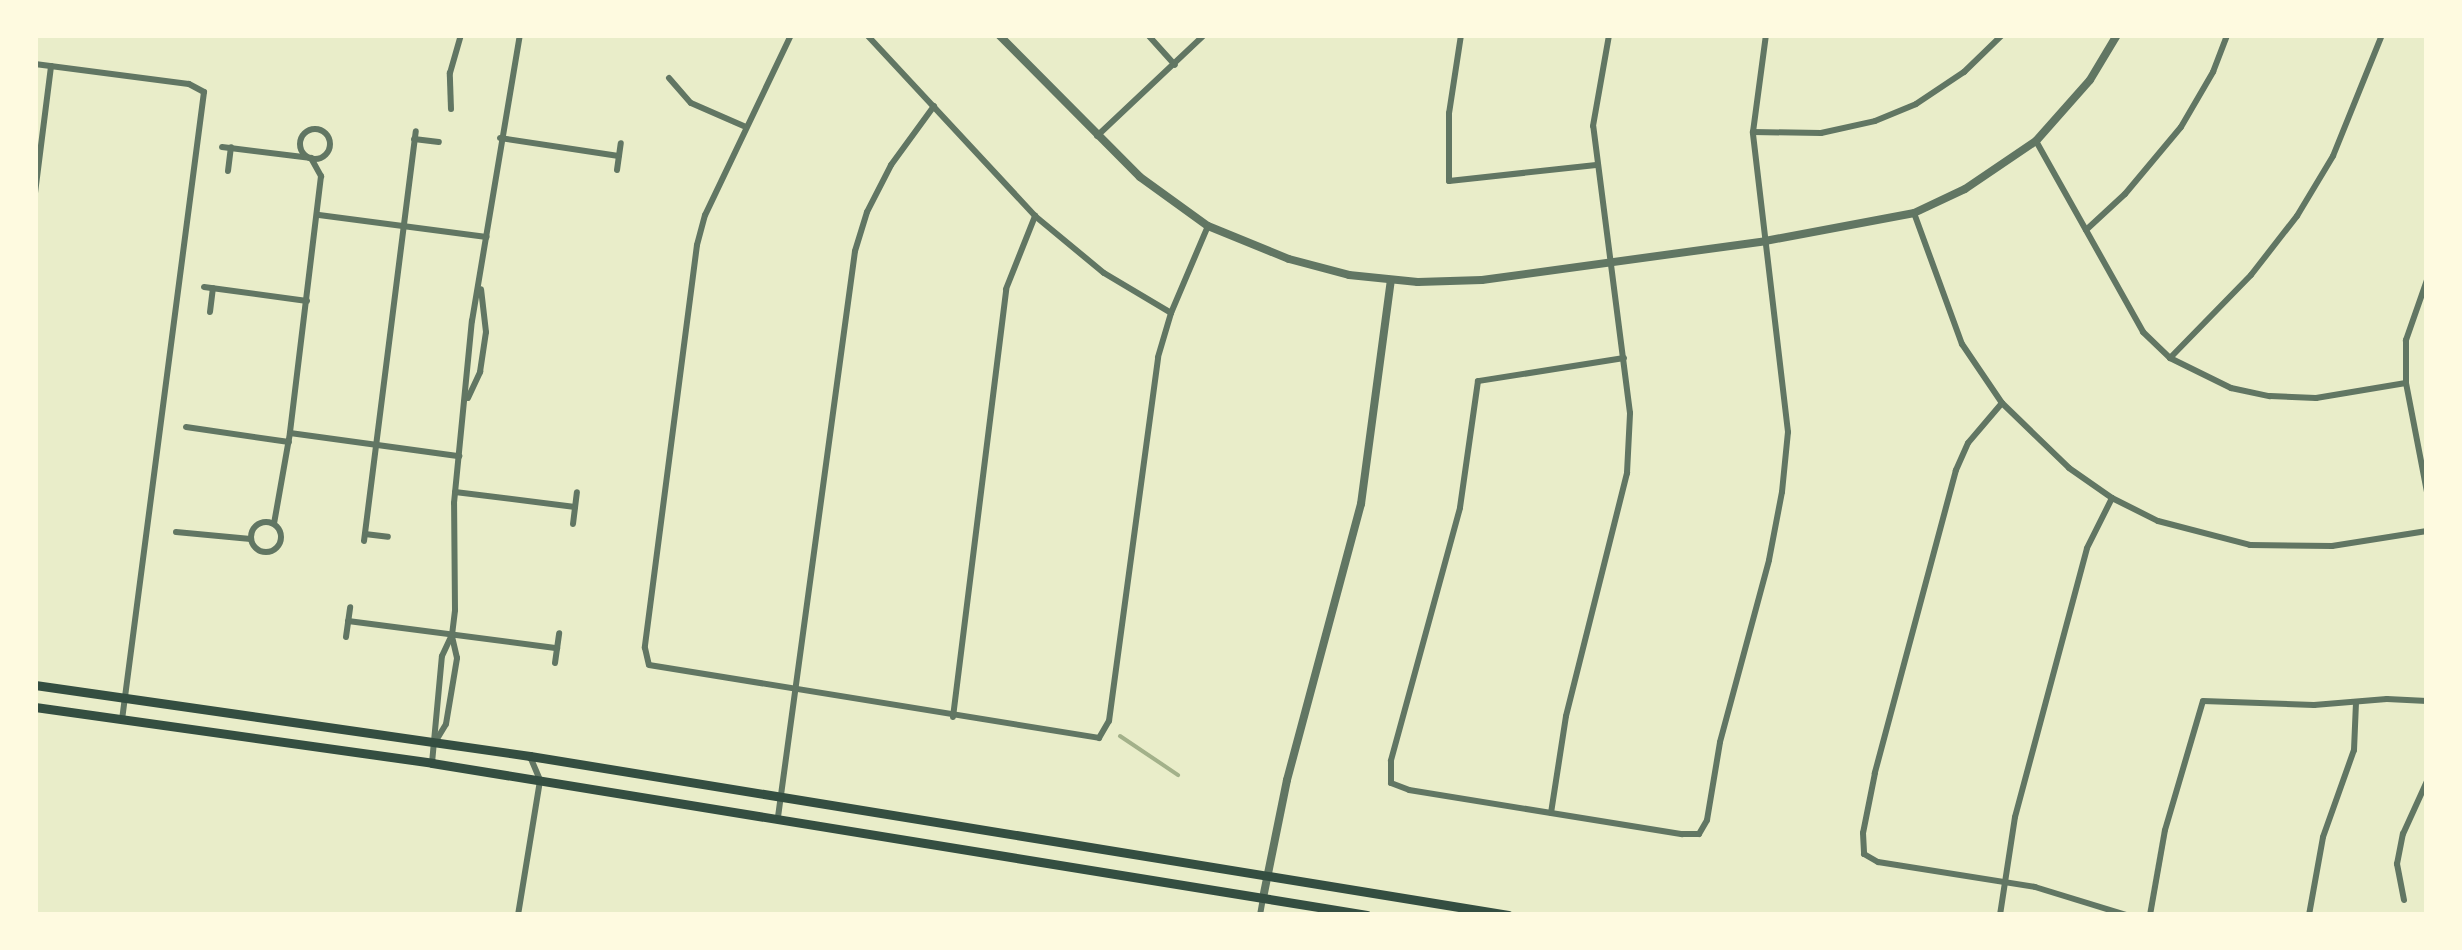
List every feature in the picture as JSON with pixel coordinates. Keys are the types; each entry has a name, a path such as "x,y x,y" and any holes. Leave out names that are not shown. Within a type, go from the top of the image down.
{"main road":[{"path":"35,685 530,756 1508,915"},
{"path":"35,707 432,763 1367,915"}],"street":[{"path":"450,110 450,73 461,35"},
{"path":"435,742 446,724 455,671 455,492 472,320 520,35"},
{"path":"792,35 705,215 697,245 646,648 649,664 1098,738 1109,721 1150,400 1171,313 1208,226"},
{"path":"867,35 1035,216 1104,273 1171,313"},
{"path":"999,35 1140,178 1208,226 1289,259 1391,280 1482,280 1765,240 1914,213 1978,182 2036,141 2090,80 2118,35"},
{"path":"1148,35 1175,65"},
{"path":"1096,136 1204,35"},
{"path":"1462,35 1449,113 1449,181 1596,165"},
{"path":"1551,813 1566,716 1627,474 1630,412 1596,165 1596,90 1609,35"},
{"path":"1624,358 1478,381 1460,508 1391,762 1391,783 1409,790 1698,834 1707,820 1720,742 1782,492 1788,432 1753,132 1766,35"},
{"path":"1753,132 1822,133 1875,121 1916,104 1964,72 2002,35"},
{"path":"2086,230 2125,194 2181,127 2213,72 2227,35"},
{"path":"2170,358 2251,275 2297,216 2333,156 2382,35"},
{"path":"35,64 189,84 204,92 128,698 122,720"},
{"path":"35,193 51,66"},
{"path":"670,78 691,103 746,128"},
{"path":"778,818 855,251 867,212 891,165 934,106"},
{"path":"176,532 251,539 260,550 274,549 280,536 274,524 290,432 322,176 311,158 300,148 301,138 318,129 326,134 329,148 320,158 311,158 226,147 228,170"},
{"path":"388,537 364,537 415,135 438,142"},
{"path":"500,138 619,156"},
{"path":"2036,141 2142,332 2170,358 2231,388 2270,396 2316,398 2406,383"},
{"path":"617,170 621,144"},
{"path":"1914,213 1962,344 2002,402 2069,468 2112,498 2158,521 2250,545 2332,546 2427,531"},
{"path":"319,214 487,237"},
{"path":"953,717 1006,289 1035,216"},
{"path":"1260,915 1287,780 1361,504 1391,280"},
{"path":"2427,280 2406,340 2406,383 2427,492"},
{"path":"210,312 209,288 308,301"},
{"path":"464,406 480,372 484,347 485,302 480,288"},
{"path":"2002,402 1968,443 1956,470 1875,772 1864,854 1878,862 2005,881 2126,915"},
{"path":"186,427 288,442"},
{"path":"290,432 459,456"},
{"path":"455,492 575,508"},
{"path":"573,524 577,492"},
{"path":"2000,915 2016,817 2087,548 2112,498"},
{"path":"251,539 256,526 274,524"},
{"path":"346,637 350,607"},
{"path":"348,621 557,648"},
{"path":"555,663 559,633"},
{"path":"432,763 440,669 452,635"},
{"path":"440,669 455,671"},
{"path":"2150,915 2164,830 2203,701 2427,701"},
{"path":"2309,915 2322,838 2354,750 2356,703"},
{"path":"518,915 540,780 530,756"},
{"path":"2404,900 2397,864 2404,834 2427,781"}],"waterway":[{"path":"1120,736 1178,775"}]}
